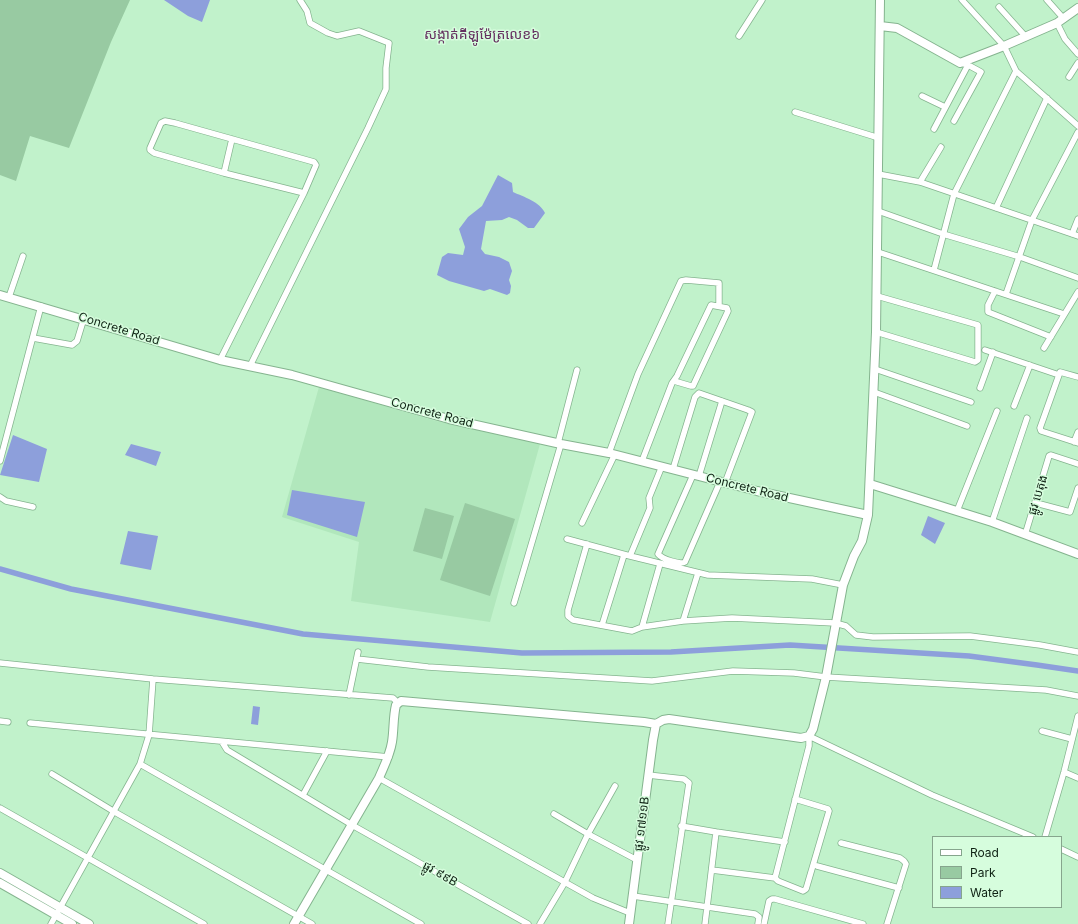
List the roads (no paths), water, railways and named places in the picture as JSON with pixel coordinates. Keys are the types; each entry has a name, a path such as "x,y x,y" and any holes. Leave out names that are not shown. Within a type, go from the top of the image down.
{"street":[{"path":"250,366 386,89 386,68 390,43 359,31 337,36 328,33 310,23 307,11 300,0"},
{"path":"739,36 762,0"},
{"path":"775,878 809,746 809,736 813,729 826,674 843,585 854,556 862,541 868,515 877,296 880,0"},
{"path":"962,0 1004,46 1016,71 1078,126"},
{"path":"1047,0 1061,21 1065,39 1078,54"},
{"path":"999,8 1026,37"},
{"path":"934,129 964,64 1061,21 1078,8"},
{"path":"880,26 897,28 980,71 980,75 954,121"},
{"path":"1069,77 1078,62"},
{"path":"934,270 942,234 954,194 1016,71"},
{"path":"922,96 945,107"},
{"path":"996,208 1047,98"},
{"path":"795,112 879,138"},
{"path":"220,360 304,193 315,168 314,162 163,121 156,133 150,148 150,150 154,153 224,174 304,193"},
{"path":"1006,294 1032,220 1078,132"},
{"path":"224,174 232,140"},
{"path":"920,182 941,147"},
{"path":"878,174 920,182 1075,235 1078,219"},
{"path":"878,211 942,234 1020,257 1078,278"},
{"path":"878,252 1064,314"},
{"path":"9,297 24,256"},
{"path":"582,523 612,453 638,374 681,281 686,280 719,283 719,306"},
{"path":"995,290 988,305 988,312 1051,337"},
{"path":"1044,348 1078,292"},
{"name":"Concrete Road","path":"0,294 220,360 292,375 449,419 560,444 612,453 722,483 868,515"},
{"path":"876,332 975,362 978,360 978,325 877,296"},
{"path":"0,461 41,306"},
{"path":"642,461 674,381 711,306 726,307 728,311 693,386 674,381"},
{"path":"33,338 72,345 77,341 84,318"},
{"path":"985,350 1059,375"},
{"path":"980,388 993,352"},
{"path":"1014,406 1030,365"},
{"path":"875,369 971,402"},
{"path":"514,603 560,444 578,370"},
{"path":"1078,376 1061,371 1040,430 1076,442 1078,432"},
{"path":"874,392 967,426"},
{"path":"673,469 696,395 699,393 748,410 752,414 685,562 681,564 660,557 658,554 696,475 722,401"},
{"path":"958,511 997,411"},
{"path":"992,522 1027,418"},
{"name":"ផ្លូវ បេតុង","path":"1025,535 1050,456 1078,464"},
{"path":"602,625 627,555 650,508 649,498 662,466"},
{"path":"870,484 992,522 1078,554"},
{"path":"1036,503 1070,512 1078,488"},
{"path":"0,497 6,501 33,507"},
{"path":"567,539 698,573 718,576 812,579 843,585"},
{"path":"587,544 568,610 568,616 573,620 632,631 642,627 683,620 732,618 846,626 856,635 873,637 970,636 1078,652"},
{"path":"642,627 660,564"},
{"path":"683,620 698,573"},
{"path":"349,695 358,652"},
{"path":"357,659 449,669 652,681 733,671 826,674 1046,690 1078,696"},
{"path":"0,663 153,679 392,698 398,703"},
{"path":"51,924 140,764 149,735 153,679"},
{"path":"294,924 379,778 389,757 392,741 394,712 398,703 401,701 656,724 660,721 669,719 801,738 809,736 932,795 1031,836"},
{"path":"1045,836 1064,772 1078,716"},
{"path":"0,721 8,722"},
{"path":"30,723 389,757"},
{"name":"ផ្លូវ ១៧១១B","path":"629,924 656,724"},
{"path":"1042,731 1072,739"},
{"name":"ផ្លូវ ៩៩B","path":"222,742 223,747 226,750 352,824 528,924"},
{"path":"303,795 327,751"},
{"path":"140,764 422,924"},
{"path":"1064,772 1078,778"},
{"path":"52,774 113,812 312,924"},
{"path":"648,775 684,779 688,782 670,901 668,924"},
{"path":"379,778 593,898 630,912"},
{"path":"540,924 565,882 588,834 615,786"},
{"path":"712,870 775,878 778,881 803,891 806,889 829,811 828,809 795,798"},
{"path":"0,808 204,924"},
{"path":"554,814 588,834 638,860"},
{"path":"681,826 785,842"},
{"path":"705,924 716,832"},
{"path":"841,843 900,858 906,864 887,924"},
{"path":"1062,849 1078,857"},
{"path":"817,866 899,888"},
{"path":"0,873 58,911 72,924"},
{"path":"0,883 89,924"},
{"path":"633,896 755,914 759,917 758,924"},
{"path":"764,924 769,901 772,899 863,924"}],"water":[{"path":"164,0 210,0 202,22 188,16"},
{"path":"498,175 512,183 513,192 536,203 545,213 534,228 528,228 517,220 509,217 502,220 486,221 481,249 485,254 499,257 509,262 512,271 509,280 511,286 510,293 507,295 490,289 484,291 449,281 437,275 442,257 448,253 463,255 465,247 459,229 468,217 482,206"},
{"path":"13,435 47,449 39,482 0,475"},
{"path":"131,444 161,452 156,466 125,455"},
{"path":"292,490 365,502 357,537 287,515"},
{"path":"928,516 945,523 935,544 921,535"},
{"path":"128,531 158,536 151,570 120,564"},
{"path":"253,706 260,707 258,725 251,724"}],"waterway":[{"path":"0,569 71,589 303,634 522,653 671,652 790,645 969,656 1078,671"}],"district":[{"name":"សង្កាត់គីឡូម៉ែត្រលេខ៦","path":"482,35"}]}
